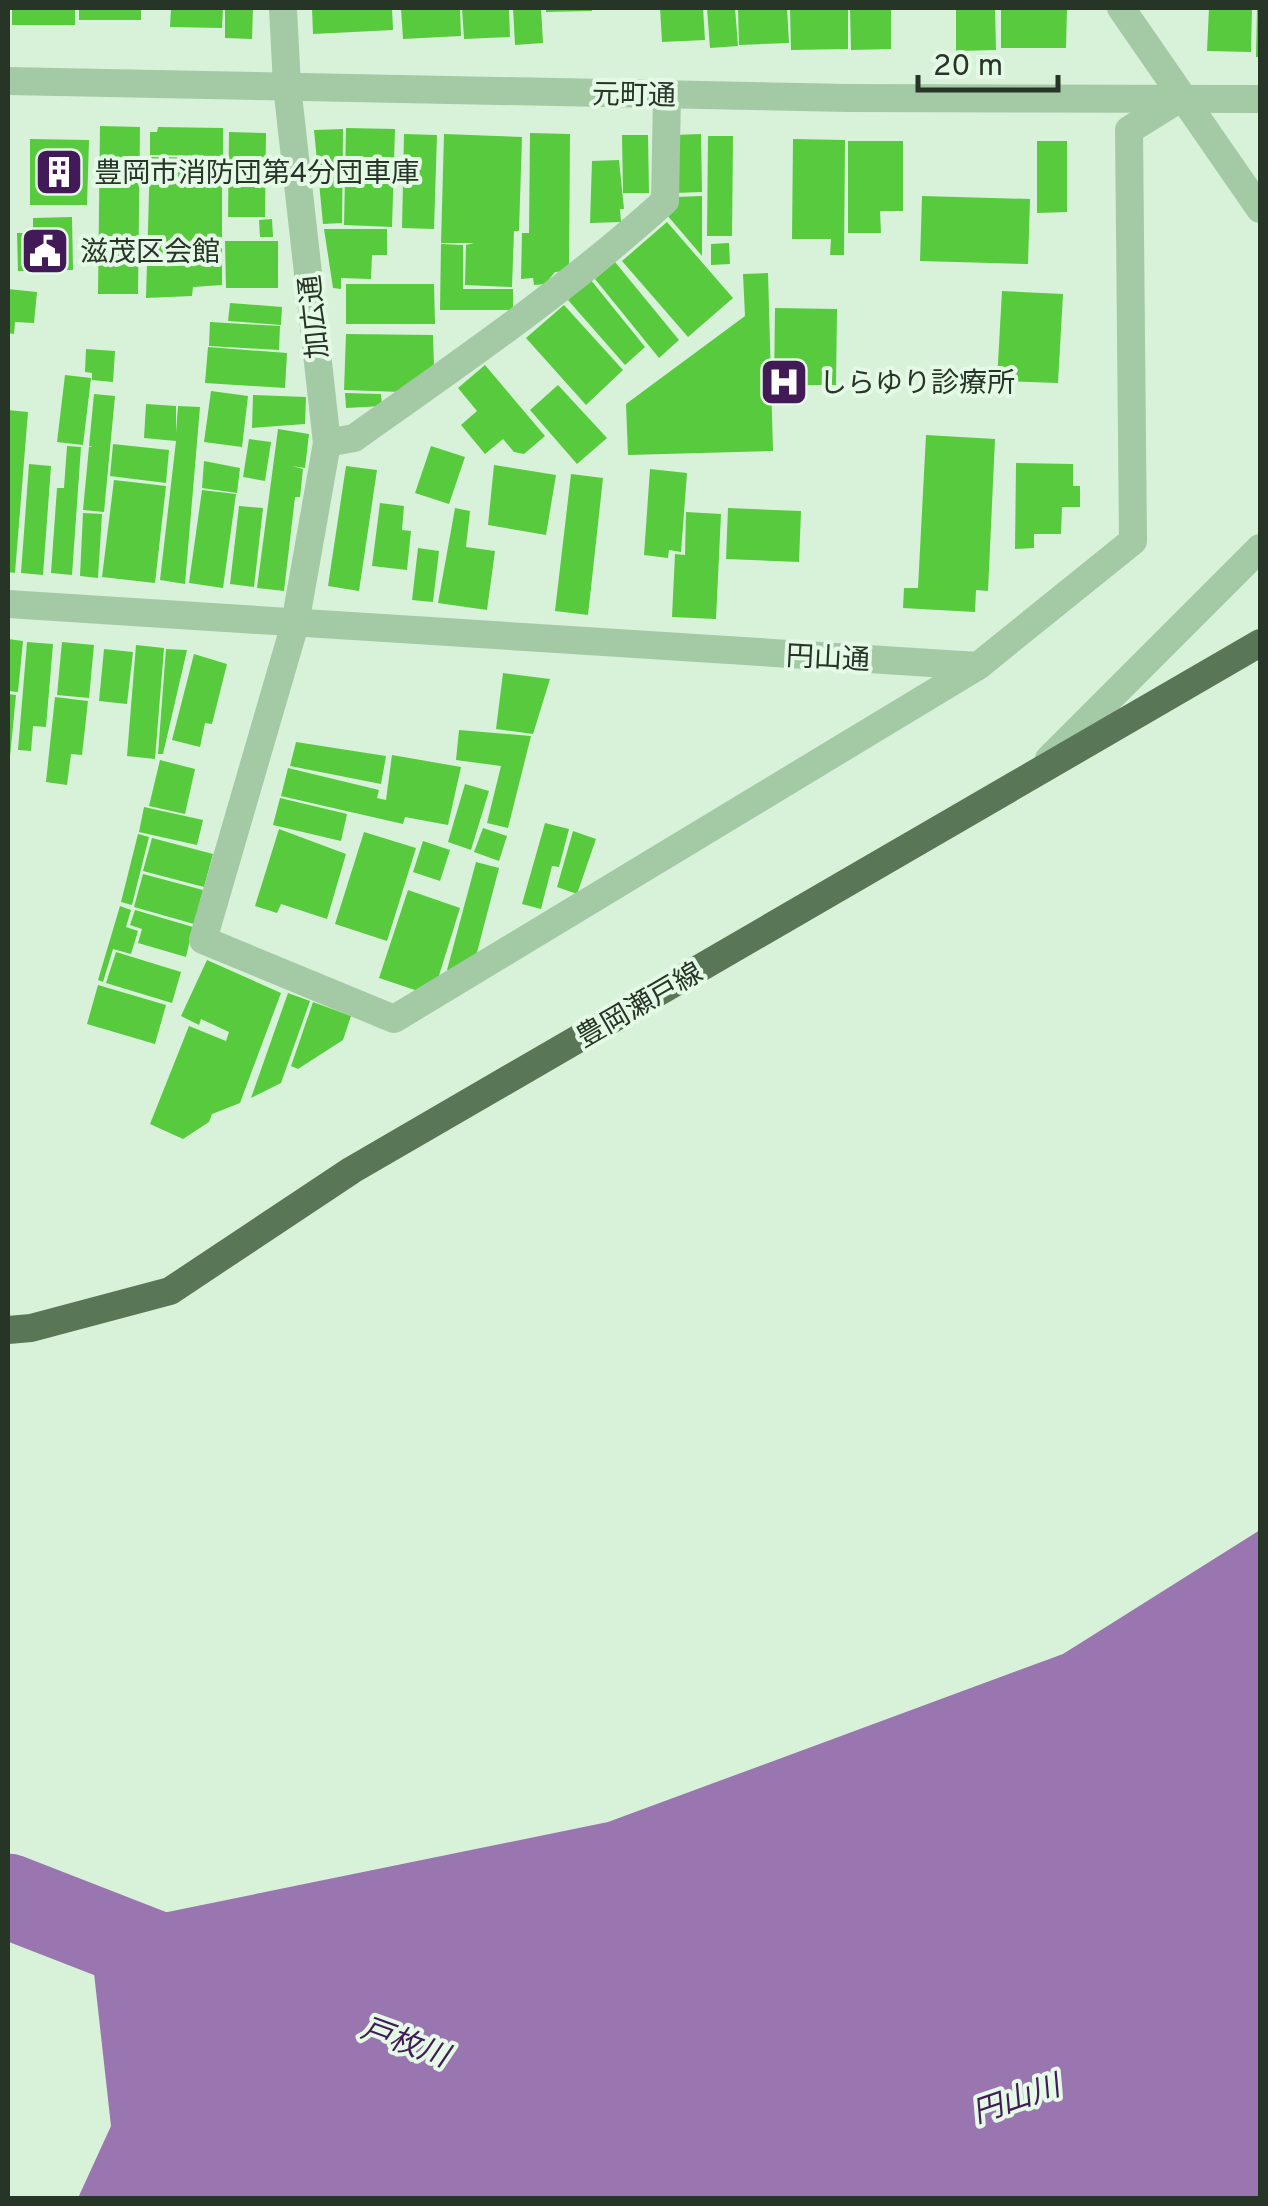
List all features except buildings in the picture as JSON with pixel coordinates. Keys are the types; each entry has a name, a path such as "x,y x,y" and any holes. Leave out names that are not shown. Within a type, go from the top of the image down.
{"main road":[{"name":"豊岡瀬戸線","path":"8,1330 31,1328 170,1291 352,1170 1260,643"}],"street":[{"name":"加広通","path":"283,8 287,86 327,443 295,624 204,940 394,1019 978,666"},
{"path":"1121,8 1260,208"},
{"name":"元町通","path":"8,81 667,94 1260,99"},
{"path":"327,443 354,438 512,326 593,266 664,201 667,94"},
{"path":"978,666 1133,541 1130,130 1182,97"},
{"path":"1034,775 1260,548"},
{"name":"円山通","path":"8,604 978,666"}],"water":[{"name":"円山川","path":"1260,1530 1260,2198 78,2198 111,2126 89,1928 608,1822 1063,1654"}],"waterway":[{"name":"戸枚川","path":"8,1896 198,1970"}],"place":[{"name":"豊岡市消防団第4分団車庫","path":"59,172"},
{"name":"滋茂区会館","path":"45,251"},
{"name":"しらゆり診療所","path":"784,382"}]}
